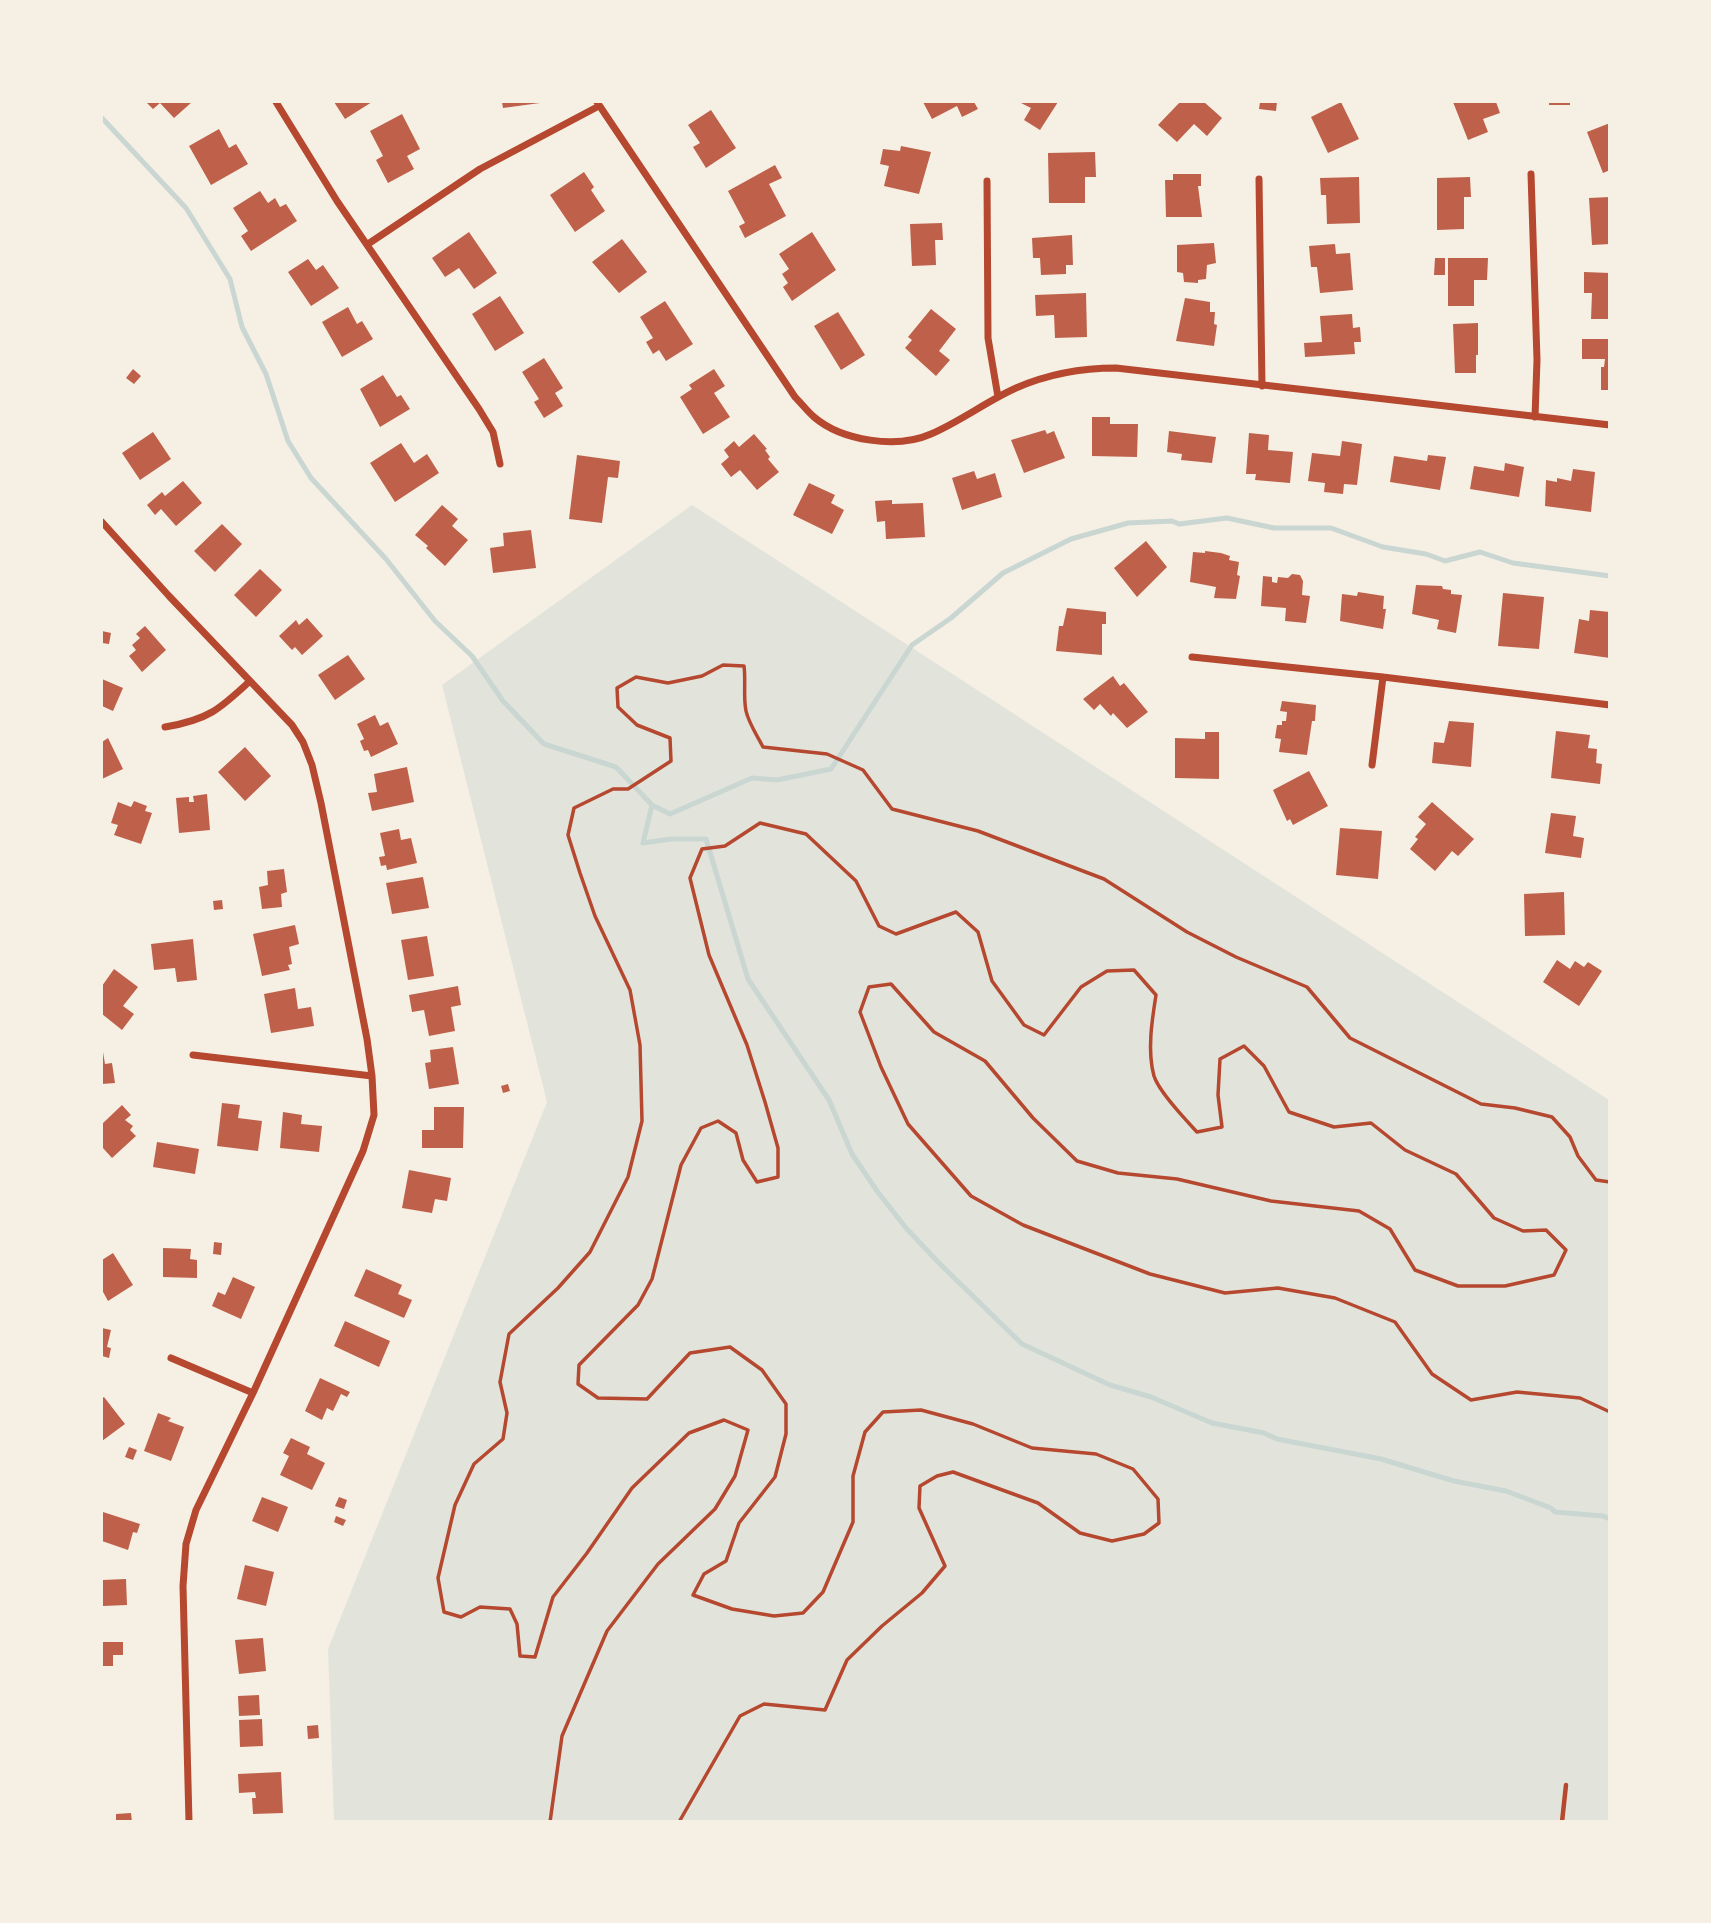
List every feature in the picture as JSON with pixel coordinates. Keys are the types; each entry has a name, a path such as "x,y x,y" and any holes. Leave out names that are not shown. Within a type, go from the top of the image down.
{"street":[{"path":"276,102 337,201 479,409 493,432 500,464"},
{"path":"368,244 480,169 598,104 795,397 815,418 835,430 859,438 913,440 1042,377 1094,368 1115,368 1609,425"},
{"path":"1531,174 1537,360 1535,417"},
{"path":"1259,179 1262,386"},
{"path":"987,181 988,338 998,397"},
{"path":"102,522 292,725 303,742 312,765 372,1076 374,1115 371,1129 253,1392 196,1510 186,1544 183,1586 189,1822"},
{"path":"1192,657 1609,705"},
{"path":"1372,765 1382,677"},
{"path":"165,727 197,720 213,713 250,681"},
{"path":"193,1055 372,1076"},
{"path":"171,1358 253,1392"}],"lane":[{"path":"1562,1822 1566,1785"}],"path":[{"path":"550,1822 562,1736 607,1631 658,1564 715,1509 736,1476 748,1430 724,1420 689,1433 632,1488 553,1597 536,1657 520,1656 517,1624 510,1609 480,1606 461,1617 444,1612 438,1578 455,1505 474,1464 503,1439 507,1412 500,1382 509,1334 558,1288 590,1252 628,1177 642,1121 640,1045 629,990 595,916 568,835 574,808 613,789 628,789 671,761 670,738 637,725 618,707 617,688 636,677 668,683 702,676 723,665 744,666 746,709 752,728 763,747 827,754 863,770 892,809 978,831 1104,879 1187,932 1236,957 1307,987 1350,1038 1481,1104 1515,1108 1552,1117 1570,1138 1578,1156 1597,1180 1609,1182"},
{"path":"679,1822 740,1716 764,1704 825,1710 847,1660 922,1593 945,1566 919,1508 920,1486 937,1476 953,1472 1038,1503 1080,1533 1112,1541 1144,1534 1159,1523 1157,1499 1133,1469 1096,1454 1032,1448 973,1424 921,1410 883,1412 865,1432 853,1476 853,1522 849,1533 823,1592 803,1613 774,1616 732,1609 693,1595 704,1574 726,1561 739,1522 775,1477 786,1434 786,1404 762,1370 730,1348 690,1353 647,1399 598,1398 578,1384 579,1365 638,1305 652,1279 681,1165 701,1128 718,1121 736,1133 743,1160 757,1182 778,1177 778,1149 765,1101 747,1045 709,956 690,878 702,849 725,846 760,823 806,834 856,881 879,926 896,934 956,912 978,932 992,981 1024,1025 1044,1035 1081,988 1107,971 1134,970 1156,995 1150,1030 1154,1077 1177,1110 1197,1132 1222,1127 1218,1095 1220,1059 1244,1046 1264,1066 1289,1112 1334,1127 1371,1123 1405,1150 1456,1174 1494,1217 1523,1231 1546,1230 1566,1250 1554,1276 1506,1286 1458,1286 1415,1270 1390,1229 1359,1212 1271,1201 1177,1179 1118,1173 1077,1161 1033,1118 985,1061 934,1032 891,984 869,987 860,1012 881,1067 908,1124 971,1196 1023,1225 1150,1274 1225,1293 1278,1288 1335,1298 1395,1322 1432,1374 1471,1400 1517,1392 1580,1398 1609,1412"}],"shaded area":[{"path":"692,505 1609,1100 1609,1821 334,1821 328,1649 547,1102 442,685"}],"building":[{"path":"146,102 192,102 174,118 160,103 153,109"},
{"path":"334,102 372,102 345,119"},
{"path":"502,102 540,102 540,103 503,108"},
{"path":"923,102 974,102 978,109 962,117 957,106 932,119"},
{"path":"1019,102 1058,102 1040,130 1024,120 1031,108"},
{"path":"1180,102 1204,102 1222,118 1207,136 1194,124 1177,142 1158,125"},
{"path":"1260,102 1277,102 1276,111 1259,109"},
{"path":"1341,102 1359,139 1328,153 1311,117"},
{"path":"1453,102 1496,102 1500,113 1483,119 1488,132 1468,140"},
{"path":"1549,102 1570,102 1570,105 1549,105"},
{"path":"711,110 736,148 706,168 693,147 700,143 688,125"},
{"path":"402,114 420,149 407,156 414,169 388,183 376,160 383,156 370,131"},
{"path":"1610,123 1610,170 1603,173 1587,132"},
{"path":"219,129 229,148 236,144 248,164 211,185 189,146"},
{"path":"901,146 931,152 919,194 884,186 889,166 880,164 883,149 900,151"},
{"path":"1095,152 1096,177 1085,177 1085,203 1049,203 1048,153"},
{"path":"775,165 782,178 769,184 786,216 745,238 739,226 745,223 728,191"},
{"path":"584,172 594,187 591,190 605,211 575,232 550,195"},
{"path":"1173,174 1201,174 1201,186 1198,186 1202,217 1166,217 1165,180 1173,180"},
{"path":"1359,177 1360,223 1327,224 1326,195 1321,195 1320,178"},
{"path":"1470,177 1471,197 1464,197 1464,229 1437,230 1437,178"},
{"path":"260,191 268,203 275,198 280,207 286,204 297,221 251,251 241,236 248,231 233,208"},
{"path":"1610,197 1610,244 1592,245 1589,198"},
{"path":"942,223 943,240 935,240 936,265 912,266 910,224"},
{"path":"469,232 497,273 474,289 459,268 445,277 432,258"},
{"path":"812,232 836,270 792,301 783,287 788,283 782,274 789,269 779,254"},
{"path":"1072,235 1073,265 1066,265 1066,274 1041,275 1040,258 1033,258 1032,238"},
{"path":"622,239 647,272 619,293 592,262"},
{"path":"1214,243 1216,263 1207,265 1206,279 1198,280 1198,283 1184,282 1183,273 1177,272 1177,245"},
{"path":"1335,244 1336,254 1350,253 1353,290 1320,293 1317,267 1311,267 1309,246"},
{"path":"1435,258 1445,258 1445,275 1434,275"},
{"path":"1448,258 1488,258 1487,280 1474,280 1474,306 1448,306"},
{"path":"308,259 316,270 323,265 339,288 311,306 288,272"},
{"path":"1584,272 1610,273 1610,319 1591,319 1592,293 1584,293"},
{"path":"1086,293 1087,337 1055,338 1054,315 1036,316 1035,295"},
{"path":"500,296 524,333 495,351 472,314"},
{"path":"1185,298 1210,302 1210,312 1215,312 1214,324 1217,325 1214,346 1176,341"},
{"path":"665,301 693,344 666,361 659,350 653,354 646,342 653,338 640,317"},
{"path":"348,307 357,324 362,321 373,339 342,357 322,322"},
{"path":"931,309 956,329 939,351 950,360 936,376 905,348 912,340 908,337"},
{"path":"838,312 865,355 841,370 814,326"},
{"path":"1352,314 1353,328 1360,327 1361,342 1354,342 1355,354 1305,357 1304,343 1322,342 1320,316"},
{"path":"1478,323 1476,373 1455,373 1453,324"},
{"path":"1582,339 1610,339 1610,390 1601,390 1601,367 1604,367 1605,359 1582,359"},
{"path":"544,358 563,388 555,393 563,406 544,418 534,402 539,399 522,372"},
{"path":"133,369 141,376 134,384 126,378"},
{"path":"714,369 725,386 714,393 730,417 703,434 680,397 692,389 689,385"},
{"path":"383,375 397,397 401,395 410,409 380,427 360,389"},
{"path":"1092,417 1110,417 1110,424 1138,424 1137,457 1092,456"},
{"path":"1045,430 1047,434 1054,431 1065,458 1024,473 1011,440"},
{"path":"1169,431 1216,437 1212,463 1181,460 1182,454 1167,452"},
{"path":"153,432 171,459 140,480 122,453"},
{"path":"1249,433 1269,435 1268,450 1293,452 1290,483 1255,480 1256,474 1246,474"},
{"path":"754,434 767,449 765,450 770,457 768,459 779,472 757,490 740,470 731,477 721,464 729,457 724,450 734,441 739,447"},
{"path":"1342,441 1362,444 1357,485 1344,484 1343,494 1324,492 1325,483 1308,481 1312,453 1340,456"},
{"path":"401,443 414,463 427,454 439,473 395,502 370,463"},
{"path":"577,455 620,461 618,478 608,477 602,523 569,519"},
{"path":"1428,455 1446,457 1440,490 1390,482 1394,456 1427,461"},
{"path":"1505,463 1524,467 1519,497 1470,489 1474,466 1504,471"},
{"path":"1573,469 1595,472 1591,512 1545,506 1546,480 1557,482 1557,478 1571,481"},
{"path":"974,471 977,479 995,473 1002,497 962,510 952,478"},
{"path":"183,481 202,503 176,526 161,509 155,515 147,505 162,492 165,496"},
{"path":"809,483 835,495 831,503 844,510 832,534 793,515"},
{"path":"892,500 892,504 923,503 925,537 886,539 885,521 877,522 875,501"},
{"path":"442,505 458,519 452,526 468,540 445,566 415,535"},
{"path":"222,524 242,544 215,572 194,551"},
{"path":"531,530 536,568 493,573 490,548 504,546 503,533"},
{"path":"1146,541 1167,567 1137,597 1114,568"},
{"path":"1193,552 1221,553 1230,556 1229,560 1239,562 1237,575 1240,576 1236,599 1214,598 1216,587 1190,582"},
{"path":"260,569 282,590 256,617 234,595"},
{"path":"1292,574 1300,575 1303,581 1302,595 1310,596 1306,623 1285,621 1286,608 1261,606 1263,576 1272,577 1272,582 1277,583 1278,577 1288,578"},
{"path":"1416,585 1442,586 1443,589 1451,590 1451,594 1462,595 1456,633 1437,629 1439,620 1412,614"},
{"path":"1358,592 1384,596 1383,609 1386,609 1383,629 1340,621 1342,594 1357,596"},
{"path":"1503,593 1544,597 1539,649 1498,646"},
{"path":"1067,608 1106,612 1106,624 1102,624 1102,655 1056,651 1059,626 1063,626"},
{"path":"1590,610 1610,612 1610,658 1574,653 1579,619 1589,621"},
{"path":"307,618 323,636 302,655 295,647 292,650 279,636 296,620 299,625"},
{"path":"145,626 166,650 142,672 129,656 136,650 132,645 140,638 136,634"},
{"path":"102,631 111,633 109,644 102,643"},
{"path":"348,655 365,679 335,700 318,675"},
{"path":"1113,676 1120,686 1124,683 1148,712 1127,728 1100,704 1094,710 1083,699"},
{"path":"102,679 123,688 113,711 102,706"},
{"path":"1282,701 1316,705 1307,755 1279,752 1281,739 1275,738 1277,725 1286,721 1287,712 1280,711"},
{"path":"375,715 380,726 388,722 398,744 371,757 368,750 364,751 360,741 364,739 357,724"},
{"path":"1449,721 1474,723 1471,767 1432,763 1434,742 1444,743"},
{"path":"1556,731 1590,735 1588,748 1597,749 1596,763 1602,764 1600,784 1551,778"},
{"path":"1205,732 1219,732 1219,779 1175,778 1175,738 1205,739"},
{"path":"108,738 123,769 102,779 102,742"},
{"path":"245,747 271,776 245,801 218,772"},
{"path":"407,767 414,802 372,811 368,793 377,792 374,774"},
{"path":"1309,771 1328,806 1293,825 1290,819 1287,821 1273,790"},
{"path":"207,794 210,830 179,833 176,798 189,797 189,802 194,802 193,796"},
{"path":"134,801 147,806 145,811 152,813 141,844 114,835 118,825 111,823 118,802 131,807"},
{"path":"1432,802 1474,839 1458,856 1452,851 1435,871 1410,849 1418,839 1415,837 1426,824 1418,817"},
{"path":"1551,813 1576,816 1573,836 1584,838 1581,858 1545,853"},
{"path":"1340,828 1382,831 1378,879 1336,875"},
{"path":"399,829 401,840 411,838 417,863 387,870 386,865 381,866 379,857 385,856 380,833"},
{"path":"284,869 287,892 281,894 282,907 262,909 259,887 268,885 267,871"},
{"path":"423,877 429,908 392,914 386,883"},
{"path":"1564,892 1565,935 1525,936 1524,894"},
{"path":"222,900 223,909 214,910 213,901"},
{"path":"295,925 299,944 289,947 292,964 288,965 290,970 262,976 253,934"},
{"path":"427,936 434,976 408,980 401,940"},
{"path":"193,939 197,980 177,982 175,968 154,970 151,944"},
{"path":"1557,960 1570,969 1575,961 1584,967 1588,962 1602,971 1579,1006 1543,982"},
{"path":"114,969 138,987 123,1006 134,1014 122,1030 102,1014 102,986"},
{"path":"458,986 461,1005 451,1007 455,1031 429,1036 424,1010 412,1012 409,995"},
{"path":"295,988 298,1009 311,1007 314,1026 271,1033 264,994"},
{"path":"453,1047 459,1084 429,1089 425,1063 431,1062 430,1050"},
{"path":"102,1052 105,1064 112,1063 115,1083 102,1084"},
{"path":"508,1084 510,1091 503,1093 501,1086"},
{"path":"222,1103 240,1105 238,1118 262,1121 258,1151 217,1146"},
{"path":"122,1105 131,1115 125,1120 133,1126 130,1130 136,1136 112,1158 102,1147 102,1124"},
{"path":"434,1107 464,1107 463,1148 422,1148 422,1130 434,1130"},
{"path":"283,1112 302,1115 301,1124 322,1126 319,1152 280,1148"},
{"path":"157,1142 199,1149 195,1174 153,1167"},
{"path":"409,1170 451,1178 447,1201 435,1199 432,1213 402,1208"},
{"path":"214,1242 222,1243 221,1255 213,1254"},
{"path":"163,1248 191,1249 190,1259 197,1260 197,1278 163,1277"},
{"path":"113,1253 133,1285 108,1301 102,1290 102,1260"},
{"path":"366,1269 402,1285 398,1294 412,1300 404,1318 354,1296"},
{"path":"233,1277 255,1287 241,1319 212,1306 218,1292 225,1295"},
{"path":"345,1321 390,1341 379,1367 334,1346"},
{"path":"102,1328 111,1330 107,1347 111,1348 109,1358 102,1356"},
{"path":"320,1378 350,1392 347,1397 341,1394 333,1411 327,1408 322,1420 305,1411"},
{"path":"104,1397 125,1424 102,1441 102,1398"},
{"path":"158,1413 171,1418 168,1421 184,1427 171,1461 144,1451"},
{"path":"291,1438 310,1447 307,1454 325,1463 312,1490 280,1475 289,1456 283,1453"},
{"path":"129,1447 137,1450 133,1460 125,1457"},
{"path":"262,1497 288,1507 278,1532 252,1521"},
{"path":"339,1497 347,1500 344,1509 335,1506"},
{"path":"103,1512 140,1524 137,1533 133,1532 128,1550 102,1541"},
{"path":"336,1516 346,1520 343,1526 334,1522"},
{"path":"245,1565 274,1572 266,1606 237,1599"},
{"path":"126,1579 127,1605 103,1606 102,1580"},
{"path":"263,1638 266,1671 239,1674 235,1640"},
{"path":"102,1642 123,1642 123,1655 113,1655 113,1666 102,1666"},
{"path":"259,1695 260,1715 239,1716 238,1696"},
{"path":"262,1719 263,1746 240,1747 239,1720"},
{"path":"318,1725 319,1738 308,1739 307,1726"},
{"path":"281,1772 283,1813 253,1814 252,1798 256,1798 255,1792 239,1793 238,1774"},
{"path":"131,1813 132,1822 116,1822 116,1814"}],"waterway":[{"path":"102,118 186,208 230,279 242,327 266,374 288,441 311,478 386,559 435,621 472,656 503,701 544,744 616,767 652,805 670,814 752,778 777,780 831,769 912,645 951,618 1003,573 1071,539 1128,523 1172,521 1179,524 1227,518 1274,528 1331,528 1383,547 1426,554 1445,561 1480,552 1513,563 1610,576"},
{"path":"652,805 643,843 671,839 706,839 748,979 829,1100 852,1154 877,1191 906,1228 939,1263 1022,1344 1110,1385 1151,1397 1212,1423 1264,1433 1277,1439 1381,1459 1454,1481 1506,1491 1551,1508 1555,1512 1610,1519"}]}
